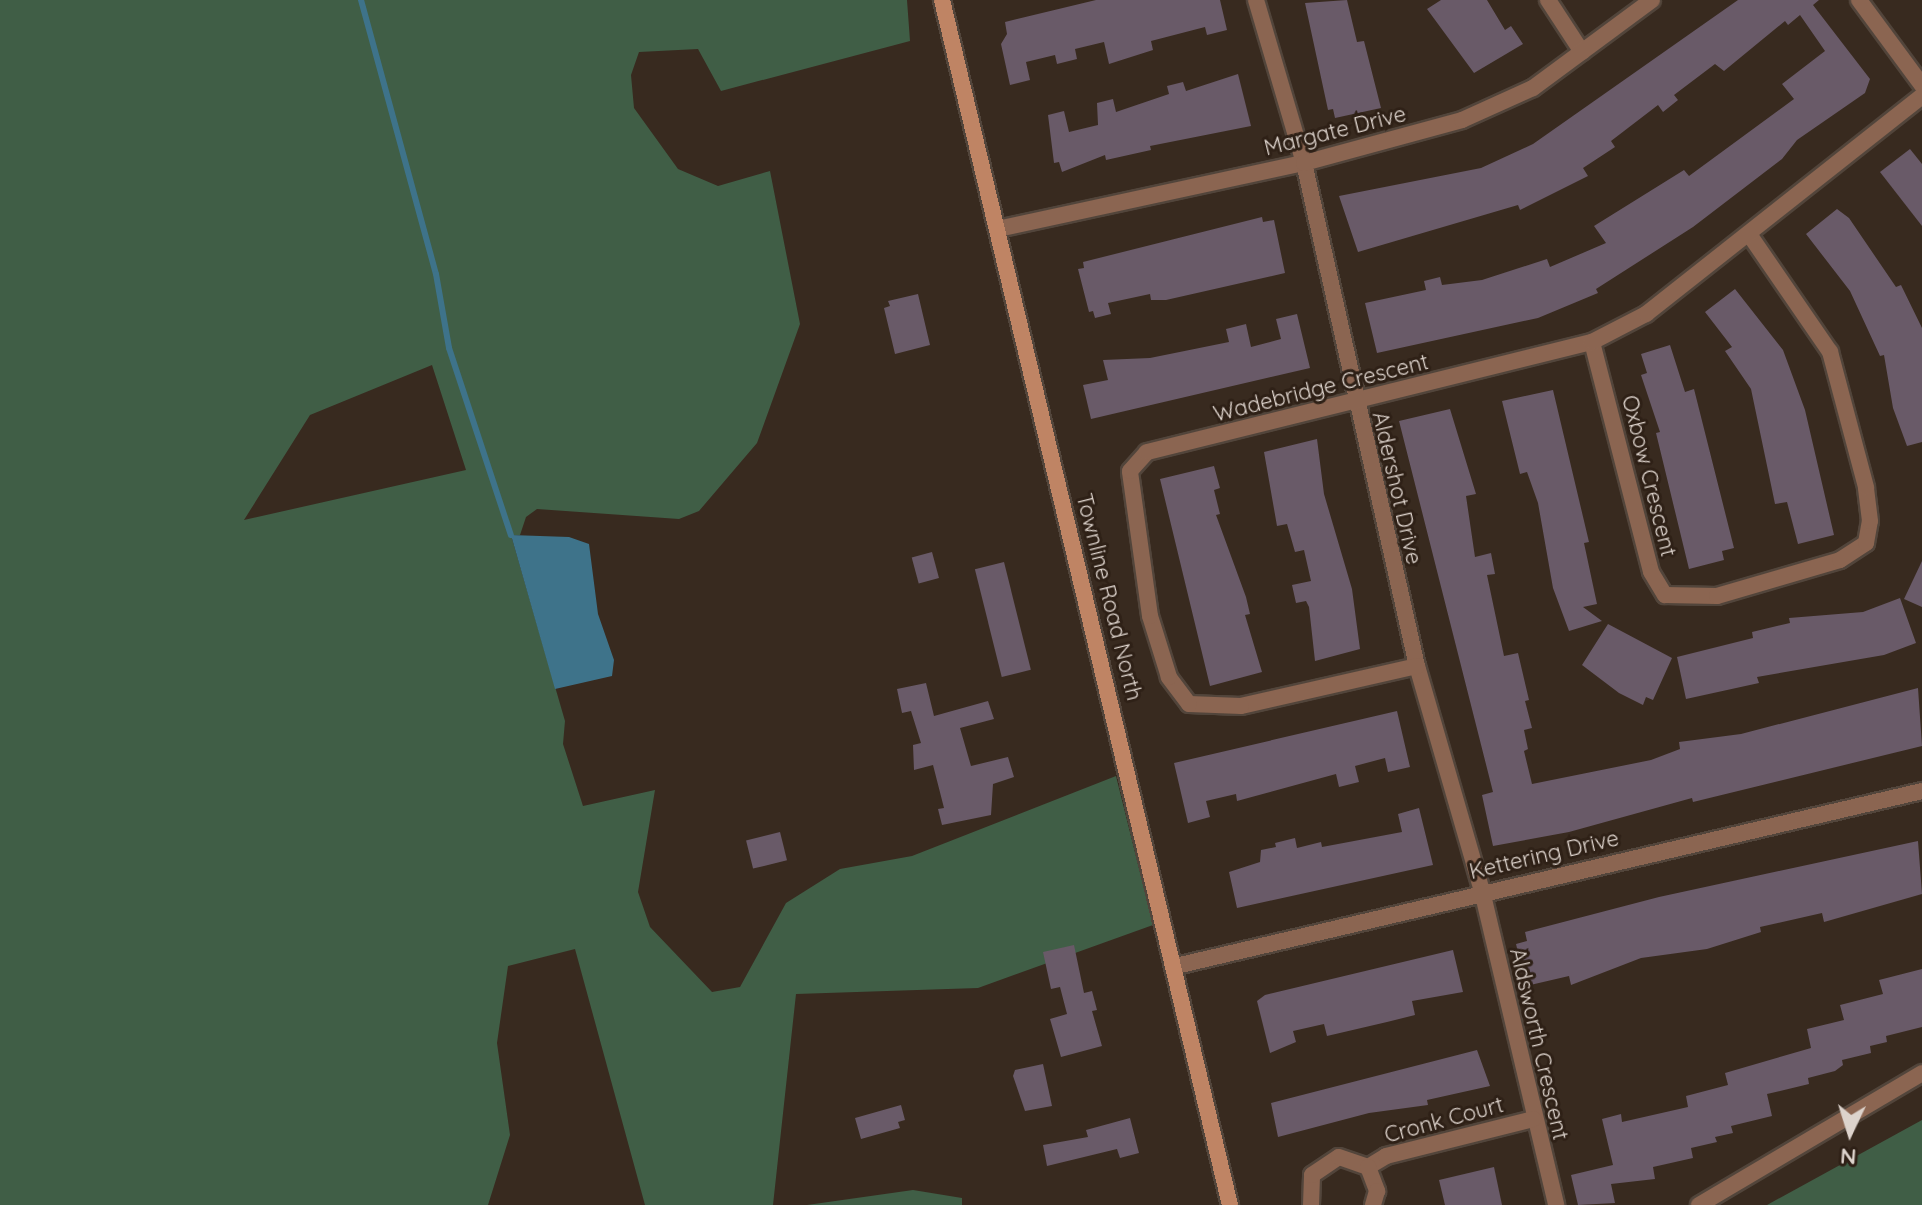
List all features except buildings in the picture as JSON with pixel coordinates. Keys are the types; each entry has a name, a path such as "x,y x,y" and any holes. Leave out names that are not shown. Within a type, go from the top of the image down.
{"main road":[{"name":"Townline Road North","path":"942,0 1176,966 1230,1205"}],"street":[{"name":"Aldershot Drive","path":"1256,0 1304,163 1354,402 1417,666 1482,891"},
{"path":"1548,0 1582,52"},
{"name":"Margate Drive","path":"998,229 1304,163 1487,110 1533,88 1652,0"},
{"path":"1859,0 1922,85"},
{"name":"Wadebridge Crescent","path":"1417,666 1241,706 1189,704 1169,677 1150,616 1129,491 1130,471 1147,452 1592,342 1646,314 1922,96"},
{"name":"Oxbow Crescent","path":"1592,342 1651,572 1665,595 1717,596 1840,560 1866,543 1870,521 1866,487 1830,352 1749,234"},
{"name":"Kettering Drive","path":"1176,966 1482,891 1922,791"},
{"name":"Aldsworth Crescent","path":"1482,891 1533,1119 1556,1205"},
{"path":"1699,1205 1922,1073"},
{"name":"Cronk Court","path":"1368,1167 1386,1156 1533,1119"},
{"name":"Cronk Court","path":"1311,1205 1308,1186 1319,1166 1339,1157 1368,1167"},
{"name":"Cronk Court","path":"1368,1167 1377,1191 1373,1205"}],"green space":[{"path":"0,0 907,0 910,41 721,91 698,49 639,52 631,75 634,108 678,169 718,186 770,171 800,324 757,443 699,511 679,519 537,509 526,517 520,535 511,535 565,721 563,744 583,806 655,790 638,892 650,927 712,992 740,987 786,903 840,869 912,856 1116,776 1153,925 978,988 796,994 773,1205 645,1205 575,949 508,966 497,1043 510,1135 488,1205 0,1205","holes":["432,365 466,470 244,520 310,415"]},
{"path":"1922,1120 1922,1205 1767,1205"},
{"path":"913,1190 962,1198 962,1205 807,1205"}],"water":[{"path":"511,535 569,537 589,544 598,614 614,660 612,676 555,689"}],"waterway":[{"path":"361,0 436,274 449,348 511,535"}]}
